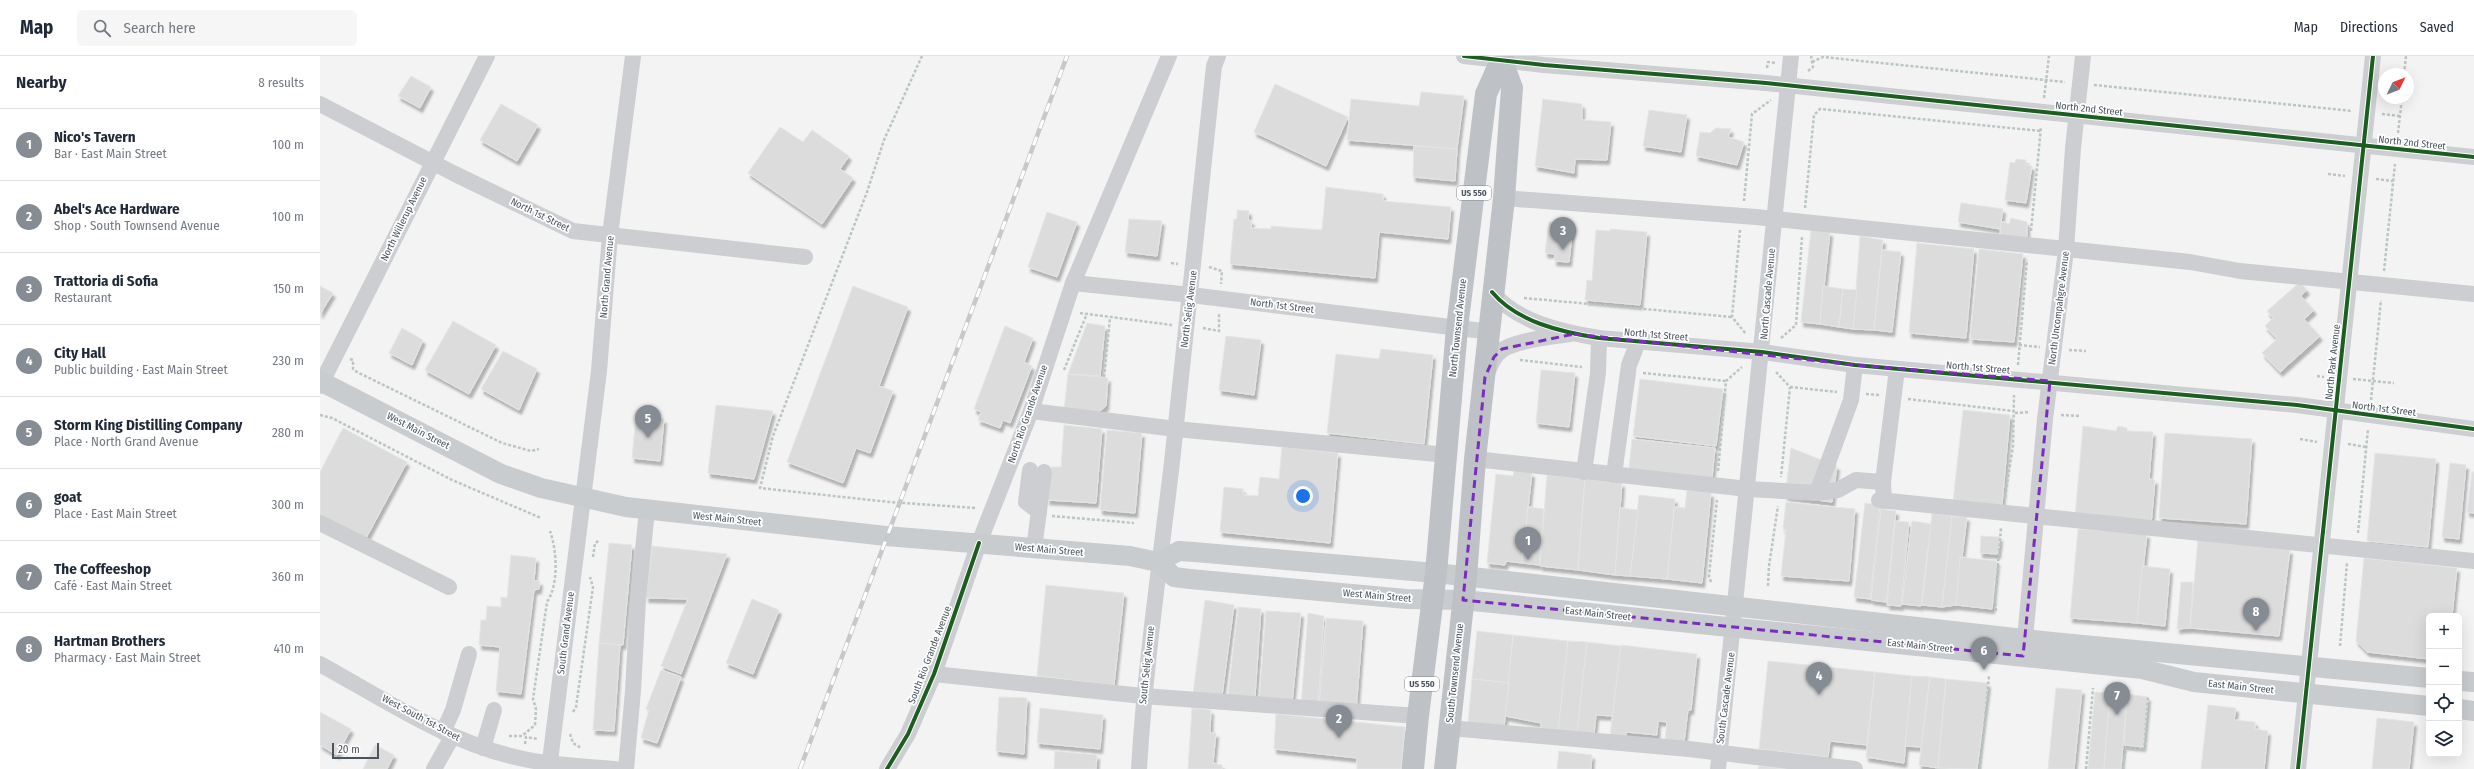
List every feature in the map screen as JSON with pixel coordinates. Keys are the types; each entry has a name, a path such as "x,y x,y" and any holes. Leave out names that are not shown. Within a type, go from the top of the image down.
{"highway":[{"name":"US 550","path":"1466,577 1475,459 1491,332 1492,292 1504,198 1512,88 1502,58"},
{"name":"North Townsend Avenue","path":"1434,598 1457,328 1486,94 1502,58"},
{"name":"South Townsend Avenue","path":"1445,769 1466,577"},
{"name":"US 550","path":"1414,769 1418,716 1434,598"}],"main road":[{"name":"West Main Street","path":"321,383 501,474 541,488 647,510 886,536 1130,556 1158,562 1174,577 1406,599 1434,598"},
{"path":"1158,562 1179,551 1436,574"},
{"name":"East Main Street","path":"1436,574 1736,606 2024,647 2142,669 2194,682 2426,706"},
{"name":"East Main Street","path":"1434,598 1734,628 2308,666 2426,678"},
{"path":"2462,681 2474,682"},
{"path":"2462,709 2474,710"}],"street":[{"name":"North Willerup Avenue","path":"321,383 338,353 432,162 488,56"},
{"name":"North Grand Avenue","path":"581,497 599,371 610,235 633,56"},
{"name":"North Rio Grande Avenue","path":"979,543 1012,462 1031,410 1073,283 1169,56"},
{"name":"North Selig Avenue","path":"1158,562 1176,429 1214,66 1218,56"},
{"name":"North 2nd Street","path":"1464,56 1573,62 2042,113 2474,157"},
{"name":"North Cascade Avenue","path":"1734,628 1791,56"},
{"name":"North Uncompahgre Avenue","path":"2024,647 2050,381 2066,250 2083,56"},
{"name":"North Park Avenue","path":"2298,769 2373,56"},
{"name":"North 1st Street","path":"320,104 432,162 573,231 804,257"},
{"path":"1504,198 1774,219 2190,262 2240,272 2383,284 2474,294"},
{"name":"North 1st Street","path":"1073,283 1191,295 1491,332"},
{"name":"North 1st Street","path":"1492,292 1506,307 1528,318 1574,334 1599,338 1762,352 1855,365 2050,381 2290,404 2474,429"},
{"name":"North 1st Street","path":"1485,377 1494,357 1502,349 1533,340 1574,334"},
{"path":"1584,472 1598,374 1599,338"},
{"path":"1614,475 1629,365 1638,342"},
{"path":"1817,493 1850,400 1855,365"},
{"path":"1897,369 1881,500 2474,561"},
{"path":"1031,410 1176,429 1447,455"},
{"path":"1475,459 1748,490 1817,493 1838,490 1856,480 1884,482"},
{"path":"1012,462 1042,472 1026,502 1039,513 1034,549"},
{"name":"South Grand Avenue","path":"550,766 581,497"},
{"path":"626,769 634,690 638,600 647,510"},
{"path":"320,522 448,587"},
{"name":"South Rio Grande Avenue","path":"887,769 908,734 934,674 979,543"},
{"name":"South Selig Avenue","path":"1139,769 1144,696 1158,562"},
{"name":"South Cascade Avenue","path":"1718,769 1734,628"},
{"path":"434,769 448,734 453,710 469,654"},
{"name":"West South 1st Street","path":"320,664 448,734 483,748 550,766 615,769"},
{"path":"934,674 1144,696 1418,716"},
{"path":"483,748 494,710"},
{"path":"1450,728 1695,749 1855,769"}],"path":[{"path":"922,56 884,140 867,192 773,436 760,488 993,510"},
{"path":"1746,334 1732,317 1752,114 1813,68 1811,56"},
{"path":"1996,611 1995,600 2003,512 2013,446 2014,431 2012,428 2015,413 2012,411 2049,56"},
{"path":"2405,68 2406,56"},
{"path":"1812,62 1823,57 2400,116"},
{"path":"2357,540 2401,104"},
{"path":"1804,216 1814,115 1820,109 2041,131"},
{"path":"1780,339 1796,325 1803,232"},
{"path":"1516,298 1732,317"},
{"path":"1064,370 1086,316 1187,326 1219,331"},
{"path":"1104,377 1110,318"},
{"path":"338,353 353,360 353,368 357,372 476,432 518,449 531,451 539,449"},
{"path":"320,415 332,418 480,493 541,518"},
{"path":"1039,513 1134,523"},
{"path":"509,736 525,736 535,725 536,720 536,708 533,700 546,608 552,594 556,554 550,531"},
{"path":"592,564 595,543 600,540"},
{"path":"2340,646 2347,562 2351,559"},
{"path":"571,714 576,707 593,587 591,571"},
{"path":"1980,769 1990,676"},
{"path":"2086,769 2093,688"},
{"path":"2123,769 2126,748 2144,750 2148,697"},
{"path":"568,730 573,744 581,748"}],"highlighted area":[{"path":"1574,334 1855,365 2050,381 2023,656 1463,600 1485,377 1494,357 1502,349"}],"building":[{"path":"411,76 431,87 420,108 398,96"},
{"path":"1275,84 1348,117 1326,166 1254,132"},
{"path":"1421,92 1464,96 1457,149 1347,140 1351,99 1419,106"},
{"path":"1543,99 1582,104 1582,120 1611,122 1607,160 1575,159 1574,173 1535,166"},
{"path":"501,104 538,125 517,161 480,140"},
{"path":"1649,110 1687,115 1681,152 1643,146"},
{"path":"780,127 803,142 812,130 849,156 840,169 853,178 822,224 748,173"},
{"path":"1716,128 1731,129 1728,137 1744,142 1737,165 1696,156 1700,132 1710,133"},
{"path":"1414,146 1457,149 1455,181 1413,177"},
{"path":"2016,159 2026,160 2025,165 2032,166 2026,203 2005,200 2010,162 2015,163"},
{"path":"1326,187 1383,194 1383,201 1451,207 1448,239 1379,232 1375,278 1230,264 1234,219 1237,219 1237,210 1249,211 1248,220 1252,221 1251,228 1271,229 1271,226 1322,230"},
{"path":"1961,203 2003,209 2000,229 1958,222"},
{"path":"1047,212 1077,222 1057,277 1028,267"},
{"path":"2011,218 2027,222 2027,239 2000,236 2001,221 2009,224"},
{"path":"1129,219 1162,221 1157,256 1125,252"},
{"path":"1549,222 1573,224 1569,262 1554,261 1555,254 1545,253"},
{"path":"1610,229 1647,232 1640,305 1585,300 1587,280 1592,281 1596,230 1610,231"},
{"path":"1811,230 1830,232 1820,324 1801,322"},
{"path":"1860,236 1883,240 1874,330 1853,329"},
{"path":"1917,243 1974,249 1966,338 1909,333"},
{"path":"1979,249 2023,254 2014,342 1970,339"},
{"path":"1882,250 1901,252 1892,332 1874,330"},
{"path":"2300,282 2307,290 2301,296 2314,310 2304,319 2320,336 2280,372 2262,353 2277,339 2265,326 2273,318 2267,311"},
{"path":"320,286 333,293 320,314"},
{"path":"853,286 908,307 879,386 893,391 870,453 856,448 843,483 787,462"},
{"path":"1823,286 1843,289 1839,327 1820,324"},
{"path":"1843,289 1857,290 1853,329 1839,327"},
{"path":"453,321 496,345 469,394 425,370"},
{"path":"1087,323 1105,326 1100,376 1068,374"},
{"path":"1005,326 1033,338 1024,362 1032,366 1010,423 1003,420 1000,428 978,420 981,412 974,409"},
{"path":"402,328 423,340 412,365 389,353"},
{"path":"1226,336 1261,340 1254,395 1219,390"},
{"path":"1381,349 1433,355 1424,444 1327,433 1336,354 1379,359"},
{"path":"503,351 537,369 519,410 481,389"},
{"path":"1541,370 1575,373 1569,427 1536,423"},
{"path":"1068,374 1108,378 1106,406 1096,414 1064,410"},
{"path":"1640,379 1723,389 1716,446 1633,436"},
{"path":"716,405 773,411 754,479 708,473"},
{"path":"1963,410 2010,415 2002,505 1953,502"},
{"path":"636,416 664,419 660,461 632,458"},
{"path":"1064,425 1102,429 1096,503 1047,500 1052,467 1061,467"},
{"path":"2083,426 2116,431 2118,426 2127,428 2127,431 2153,432 2149,479 2155,480 2151,525 2075,517"},
{"path":"343,428 407,462 365,540 320,516 320,472"},
{"path":"1107,430 1142,433 1135,513 1100,510"},
{"path":"2165,433 2252,439 2246,524 2159,518"},
{"path":"1632,439 1715,448 1712,478 1629,468"},
{"path":"1282,447 1338,453 1330,543 1220,532 1224,487 1243,489 1243,495 1258,496 1260,477 1279,479"},
{"path":"1791,448 1837,466 1832,502 1785,496"},
{"path":"2375,453 2436,459 2428,547 2367,541"},
{"path":"2450,463 2466,465 2459,539 2442,537"},
{"path":"1514,471 1532,473 1522,563 1506,561 1505,565 1487,563 1496,474 1513,476"},
{"path":"2472,472 2474,472 2474,513 2467,512"},
{"path":"1547,475 1585,479 1578,570 1540,566"},
{"path":"1585,479 1622,483 1615,575 1578,570"},
{"path":"1687,490 1711,493 1702,583 1667,579 1674,507 1685,508"},
{"path":"1639,495 1675,499 1667,579 1630,576"},
{"path":"1786,502 1855,509 1849,581 1781,576 1786,530 1783,529"},
{"path":"1865,503 1880,505 1870,599 1854,597"},
{"path":"1528,507 1544,509 1539,565 1522,563"},
{"path":"1620,508 1638,510 1630,576 1615,575"},
{"path":"1881,509 1896,511 1886,602 1871,600"},
{"path":"1932,513 1952,516 1942,607 1922,605"},
{"path":"1952,516 1967,517 1956,605 1942,607"},
{"path":"1895,521 1909,522 1901,606 1887,605"},
{"path":"1912,521 1931,524 1921,606 1902,604"},
{"path":"2078,529 2147,534 2137,623 2070,618"},
{"path":"1981,536 2000,537 1998,554 1980,553"},
{"path":"2198,539 2290,550 2279,636 2190,628"},
{"path":"609,543 632,545 623,645 599,643"},
{"path":"652,546 727,554 681,674 661,666 688,599 646,598"},
{"path":"511,555 536,558 534,581 540,581 539,589 534,590 521,694 496,691 500,647 479,645 481,620 486,620 487,606 501,607 501,597 507,598"},
{"path":"1960,557 1997,561 1992,609 1956,605"},
{"path":"2364,558 2457,568 2452,613 2426,613 2426,659 2367,652 2356,641"},
{"path":"2142,566 2170,569 2165,626 2137,623"},
{"path":"2181,582 2193,582 2190,628 2177,629"},
{"path":"1046,585 1124,593 1114,685 1037,676"},
{"path":"752,599 779,610 753,674 726,663"},
{"path":"1205,600 1234,605 1222,696 1193,694"},
{"path":"1238,607 1261,609 1255,697 1228,695"},
{"path":"1266,611 1301,613 1292,703 1259,700"},
{"path":"1308,613 1324,616 1318,708 1301,707"},
{"path":"1326,618 1363,621 1356,711 1319,708"},
{"path":"1477,631 1513,635 1509,683 1472,679"},
{"path":"1513,635 1568,641 1558,731 1541,729 1541,723 1505,716"},
{"path":"1568,641 1587,642 1577,732 1558,731"},
{"path":"1587,642 1621,646 1613,716 1596,715 1594,734 1577,732"},
{"path":"599,643 620,645 614,731 593,730"},
{"path":"1621,645 1697,654 1691,710 1688,710 1684,742 1665,739 1667,722 1658,721 1657,735 1626,732 1626,738 1610,736"},
{"path":"1768,661 1875,672 1867,745 1830,741 1828,757 1759,749"},
{"path":"661,670 681,677 657,743 641,738 649,710 646,709"},
{"path":"1875,672 1912,676 1904,763 1866,757"},
{"path":"1912,676 1930,677 1921,747 1905,746"},
{"path":"1930,677 1946,679 1938,768 1919,765"},
{"path":"1472,679 1509,683 1504,727 1468,723"},
{"path":"1946,679 1988,683 1977,769 1938,768"},
{"path":"2056,688 2082,690 2074,769 2048,769"},
{"path":"2095,692 2110,693 2104,769 2088,769"},
{"path":"2110,693 2127,694 2121,769 2104,769"},
{"path":"2127,694 2148,697 2143,747 2124,745"},
{"path":"999,697 1027,698 1024,754 996,751"},
{"path":"2208,705 2236,708 2234,720 2255,722 2255,729 2268,731 2264,769 2201,769"},
{"path":"1040,708 1103,715 1100,749 1037,743"},
{"path":"1192,708 1211,710 1210,733 1216,733 1213,763 1222,765 1222,769 1188,769"},
{"path":"320,712 351,729 337,755 320,745"},
{"path":"1276,714 1405,727 1401,769 1357,769 1357,758 1274,749"},
{"path":"2377,718 2414,722 2409,769 2372,769"},
{"path":"375,745 394,755 387,769 363,769"},
{"path":"1055,751 1097,755 1096,769 1054,769"},
{"path":"1559,751 1592,755 1591,769 1557,769"},
{"path":"1759,766 1791,769 1758,769"}],"railway":[{"path":"800,769 1067,56"}],"cycle path":[{"path":"1464,56 1544,65 1766,83 2474,157"},
{"path":"2298,769 2373,56"},
{"path":"1492,292 1514,311 1527,318 1555,329 1599,338 1762,352 1855,365 2297,405 2474,429"},
{"path":"887,769 908,734 934,674 979,543"}],"place":[{"name":"Trattoria di Sofia","path":"1563,250"},
{"name":"Storm King Distilling Company","path":"648,438"},
{"name":"Nico's Tavern","path":"1528,560"},
{"name":"Hartman Brothers","path":"2256,631"},
{"name":"goat","path":"1984,670"},
{"name":"City Hall","path":"1819,695"},
{"name":"The Coffeeshop","path":"2117,715"},
{"name":"Abel's Ace Hardware","path":"1339,738"}]}
